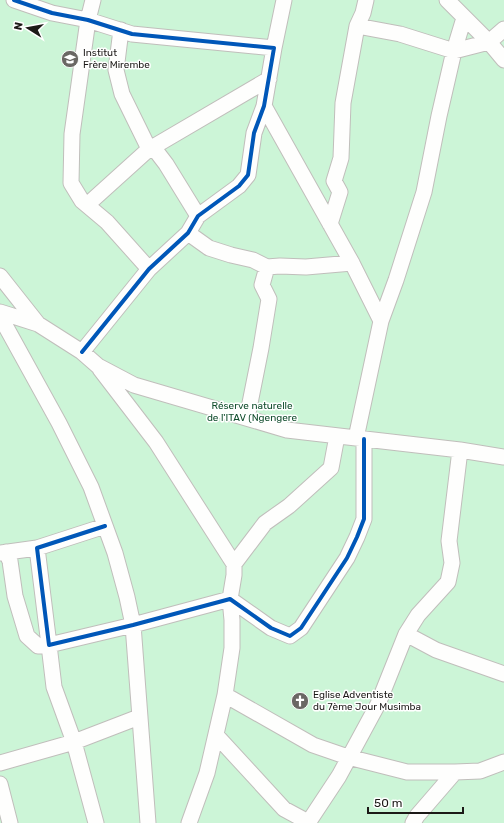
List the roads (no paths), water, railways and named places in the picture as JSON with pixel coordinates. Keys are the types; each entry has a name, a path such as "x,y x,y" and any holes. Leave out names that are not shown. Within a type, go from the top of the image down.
{"street":[{"path":"14,0 52,13 88,20 132,34 274,48"},
{"path":"93,0 88,20 72,134 72,183 82,201 107,222 149,269"},
{"path":"82,352 149,269 188,233 198,216 239,186 248,175 254,133 264,106 284,0"},
{"path":"330,224 340,192 334,181 341,158 343,103 357,26 363,13 366,0"},
{"path":"456,7 504,60"},
{"path":"230,599 271,628 290,636 301,628 347,558 364,519 360,438 381,320 396,280 424,192 454,51 456,7"},
{"path":"357,26 400,34 454,51 489,42 504,29"},
{"path":"121,30 116,70 122,94 151,148 166,164 198,216"},
{"path":"87,205 151,148 269,79"},
{"path":"264,106 352,263 381,320"},
{"path":"188,233 209,248 253,260 267,267 306,267 352,263"},
{"path":"247,418 269,299 262,285 267,267"},
{"path":"0,276 38,324"},
{"path":"0,312 38,324 82,352 98,366 156,442 234,564 234,575 230,599 232,648 225,695 207,774 189,823"},
{"path":"0,316 59,423 91,487 115,553 133,625 148,823"},
{"path":"98,366 134,385 287,430 460,450 504,457"},
{"path":"234,564 264,523 295,501 331,468 338,436"},
{"path":"216,735 284,809 309,823 339,776 378,704 406,634 418,615 448,582 452,563 449,541 460,450"},
{"path":"3,552 37,548 105,526"},
{"path":"37,548 54,687 74,742 96,823"},
{"path":"3,552 10,561 15,596 27,636 38,646 49,645 133,625 230,599"},
{"path":"406,634 436,650 504,674"},
{"path":"225,695 314,745 348,757 407,772 480,771 504,762"},
{"path":"0,763 74,742 139,717"},
{"path":"413,823 417,816 455,772"},
{"path":"0,784 10,823"}],"place":[{"name":"Institut Frère Mirembe","path":"70,59"},
{"name":"Eglise Adventiste du 7ème Jour Musimba","path":"300,701"}],"park label":[{"name":"Réserve naturelle de l'ITAV (Ngengere","path":"252,412"}]}
